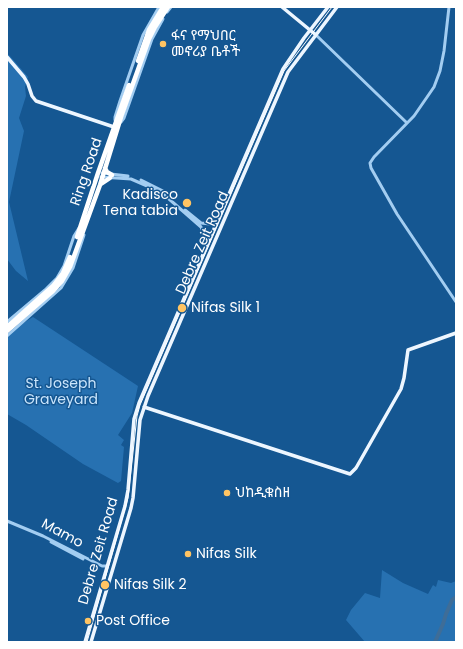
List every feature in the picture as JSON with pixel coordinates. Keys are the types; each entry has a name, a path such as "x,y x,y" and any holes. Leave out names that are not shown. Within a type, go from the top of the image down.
{"highway":[{"name":"Ring Road","path":"7,331 58,286 70,267 146,37 163,7"},
{"name":"Ring Road","path":"7,327 60,279 100,185 100,175 105,168 116,124 149,39 168,7"},
{"path":"100,185 111,177 105,168"}],"main road":[{"path":"282,7 316,35"},
{"name":"Debre Zeit Road","path":"84,642 126,499 135,414 216,222 283,69 306,35 328,7"},
{"name":"Debre Zeit Road","path":"91,642 131,508 140,420 144,408 288,72 337,7"},
{"path":"306,35 312,40"},
{"path":"7,57 24,77 32,96 36,101 116,124"},
{"path":"144,408 350,474 356,468 401,389 408,350 456,333"}],"street":[{"path":"116,124 115,117 143,35 150,20 159,7"},
{"name":"Ring Road","path":"116,124 124,118 152,39 171,7"},
{"path":"449,7 444,51 437,78 430,93 408,123 372,159 371,166 397,214 456,302"},
{"path":"316,35 408,123"},
{"path":"100,175 111,177 131,177 159,188 201,227 208,243"},
{"path":"186,212 201,223 210,224 216,222"},
{"path":"7,322 57,278 64,266 74,236 82,228"},
{"path":"7,336 61,288 76,260 83,239 82,228"},
{"name":"Mamo","path":"7,522 44,536 76,554 102,566 107,566"},
{"path":"76,554 105,572"}],"green space":[{"path":"7,54 28,77 25,87 26,96 19,118 24,131 9,202 28,281 16,271 7,259"},
{"name":"St. Joseph Graveyard","path":"33,317 138,386 132,413 118,435 124,440 121,445 124,447 121,481 118,483 83,464 26,425 7,414 7,337 20,325"},
{"path":"382,570 403,583 428,594 433,585 436,587 438,580 451,583 456,581 456,642 365,642 346,620 351,610 365,593 380,598"}],"waterway":[{"path":"435,642 452,600 456,597"}],"tram line":[{"path":"87,642 128,498 137,416 140,405 284,71 332,7"}],"place":[{"name":"ፋና የማህበር መኖሪያ ቤቶች","path":"163,44"},
{"name":"Kadisco Tena tabia","path":"187,203"},
{"name":"Nifas Silk 1","path":"182,308"},
{"name":"ህከዲቁስዘ","path":"227,493"},
{"name":"Nifas Silk","path":"188,554"},
{"name":"Nifas Silk 2","path":"105,585"},
{"name":"Post Office","path":"88,621"}]}
